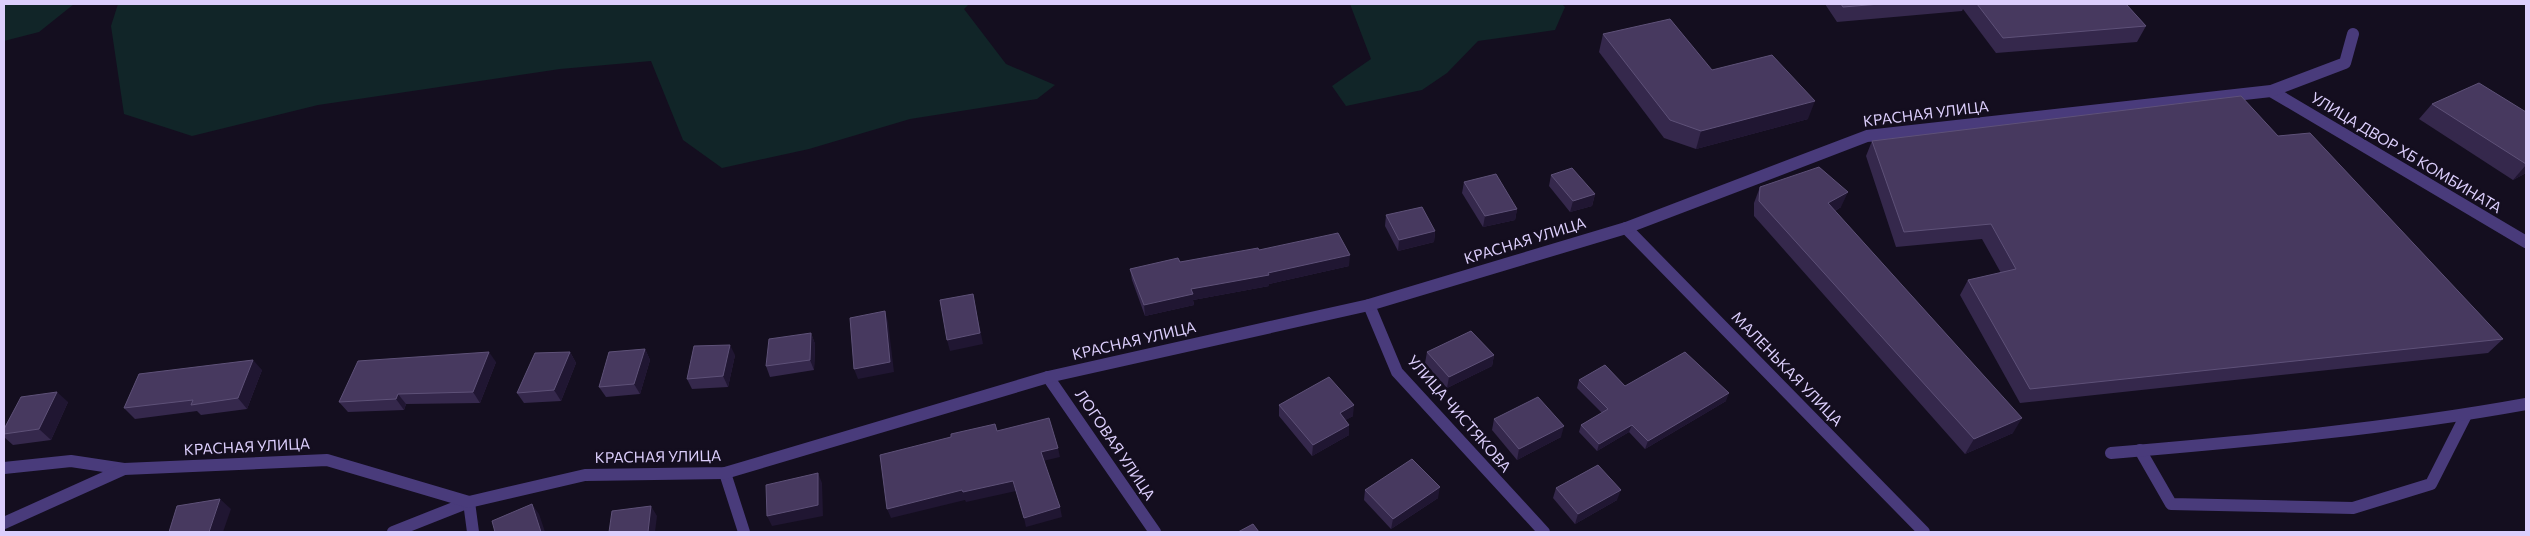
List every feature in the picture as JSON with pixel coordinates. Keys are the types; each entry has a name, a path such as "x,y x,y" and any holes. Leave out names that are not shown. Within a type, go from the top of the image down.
{"street":[{"name":"КРАСНАЯ УЛИЦА","path":"4,523 124,468 327,460 468,502 585,475 725,473 1048,377 1369,305 1626,228 1867,136 2271,91 2345,63 2353,34"},
{"name":"УЛИЦА ДВОР ХБ КОМБИНАТА","path":"2271,91 2526,242"},
{"name":"МАЛЕНЬКАЯ УЛИЦА","path":"1626,228 1924,532"},
{"name":"УЛИЦА ЧИСТЯКОВА","path":"1369,305 1397,372 1544,532"},
{"name":"ЛОГОВАЯ УЛИЦА","path":"1048,377 1155,532"},
{"path":"2111,453 2305,437 2466,415 2526,404"},
{"path":"2140,450 2170,504 2353,508 2431,484 2466,415"},
{"path":"4,468 70,461 124,468"},
{"path":"725,473 744,532"},
{"path":"393,532 468,502 473,532"}],"green space":[{"path":"4,4 74,4 39,32 4,41"},
{"path":"118,4 969,4 964,9 1006,64 1055,85 1037,99 910,119 809,149 722,168 683,140 651,61 560,69 318,105 192,136 124,114 111,26"},
{"path":"1350,4 1562,4 1565,7 1555,30 1478,41 1447,73 1422,90 1346,106 1332,86 1371,59"}],"building":[{"path":"1841,4 1880,4 1843,7"},
{"path":"1977,4 2126,4 2146,26 2003,38"},
{"path":"1670,19 1712,70 1772,55 1815,101 1701,131 1670,120 1603,34"},
{"path":"2479,83 2526,112 2526,164 2432,104"},
{"path":"2241,96 2278,136 2310,133 2503,339 2030,389 1968,280 2016,269 1991,224 1904,232 1872,141"},
{"path":"1819,167 1848,192 1828,203 2022,418 1974,439 1759,201 1760,187"},
{"path":"1572,168 1595,194 1573,201 1551,175"},
{"path":"1496,174 1517,209 1485,216 1464,182"},
{"path":"1422,207 1435,231 1399,240 1386,215"},
{"path":"1338,233 1350,255 1268,273 1269,275 1191,289 1193,294 1144,305 1130,269 1178,258 1180,262 1258,248 1259,250"},
{"path":"973,294 980,333 947,340 940,300"},
{"path":"885,311 890,362 854,369 850,318"},
{"path":"1471,331 1494,355 1449,377 1427,352"},
{"path":"811,333 810,360 766,366 769,339"},
{"path":"730,345 723,376 687,379 694,346"},
{"path":"645,349 634,384 599,387 609,352"},
{"path":"489,352 473,392 398,394 396,399 339,402 358,361"},
{"path":"570,352 554,390 517,393 535,353"},
{"path":"1685,352 1729,393 1648,441 1632,425 1599,444 1581,425 1608,409 1579,380 1605,365 1625,386"},
{"path":"253,360 238,398 191,405 193,400 124,408 139,374"},
{"path":"1329,377 1354,405 1340,413 1349,425 1313,445 1279,405"},
{"path":"57,392 39,429 4,434 4,429 21,397"},
{"path":"1538,397 1564,426 1519,449 1494,419"},
{"path":"1049,418 1058,448 1041,452 1060,507 1024,518 1013,481 963,492 962,490 887,509 880,455 951,437 951,434 995,424 997,431"},
{"path":"1412,459 1440,487 1393,519 1365,490"},
{"path":"1598,465 1621,490 1578,514 1556,488"},
{"path":"818,473 818,505 767,516 766,485"},
{"path":"220,499 209,532 169,532 177,506"},
{"path":"532,504 541,532 495,532 492,521"},
{"path":"651,506 648,532 609,532 612,511"},
{"path":"1253,524 1259,532 1238,532"}]}
